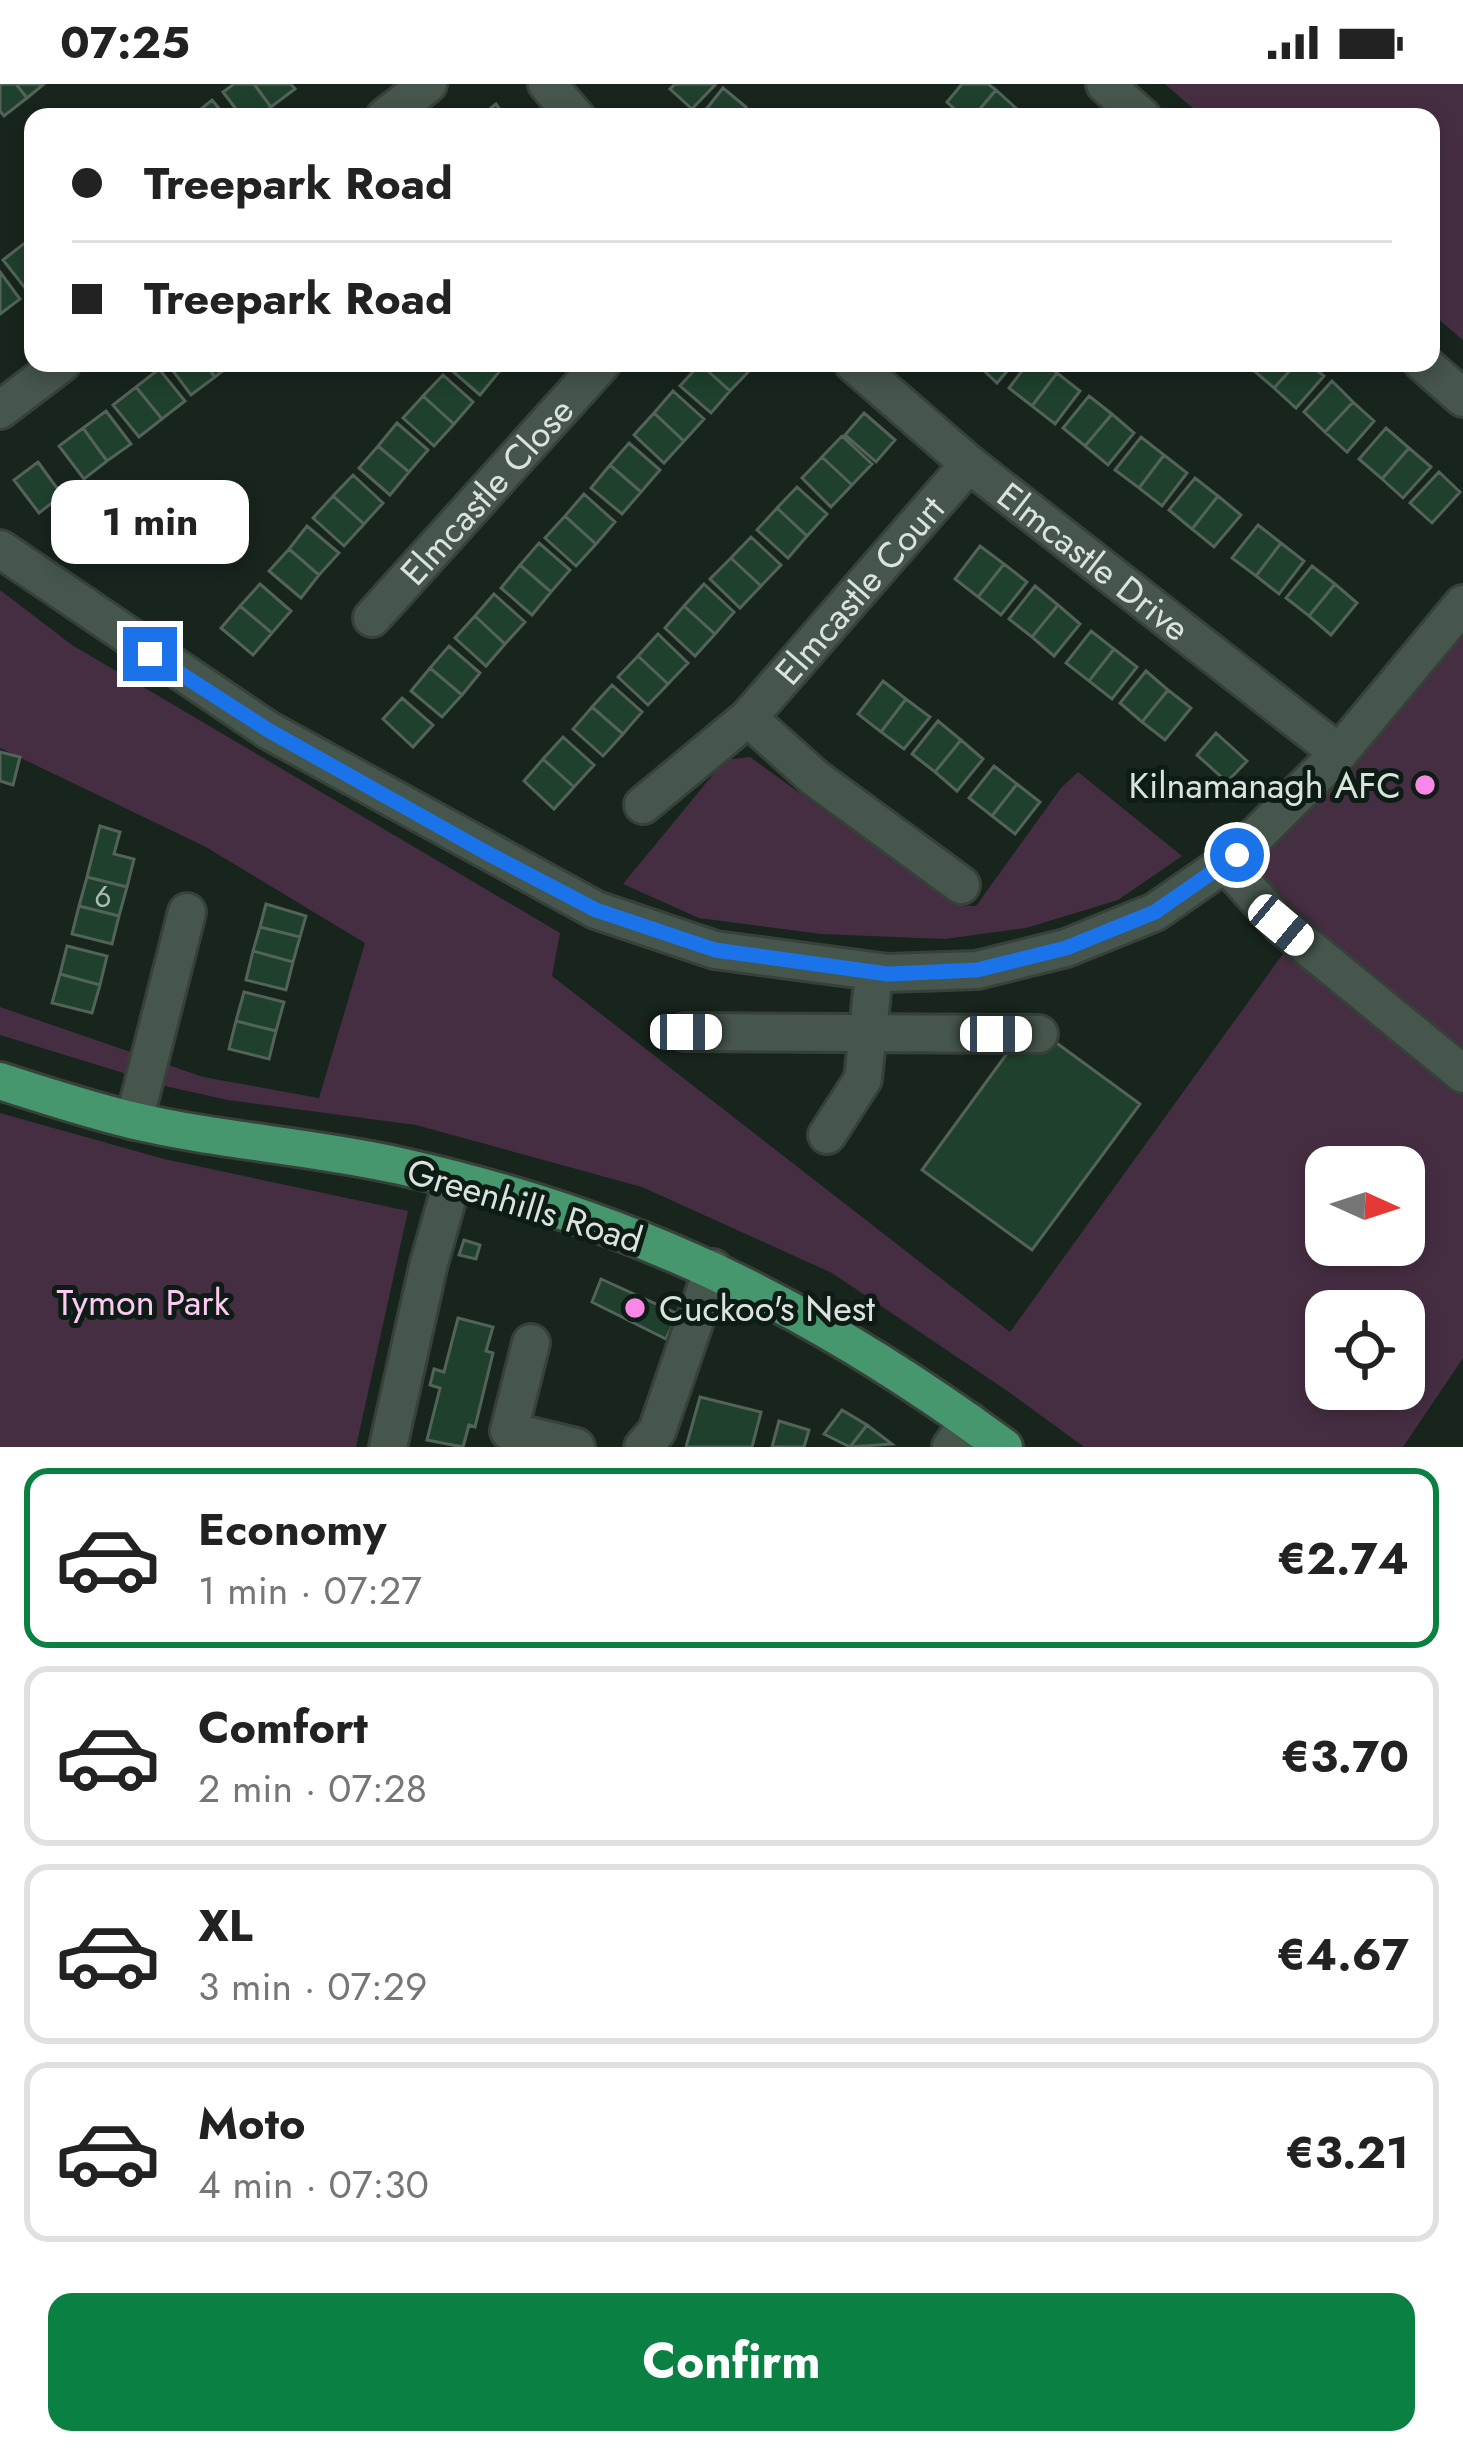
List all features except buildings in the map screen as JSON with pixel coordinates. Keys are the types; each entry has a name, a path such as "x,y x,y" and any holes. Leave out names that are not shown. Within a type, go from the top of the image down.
{"main road":[{"name":"Greenhills Road","path":"0,1081 134,1120 394,1165 529,1198 890,1366 960,1434 1004,1447"}],"street":[{"path":"397,108 428,84"},
{"path":"547,84 568,108"},
{"path":"1105,84 1132,108"},
{"path":"0,410 50,372"},
{"name":"Elmcastle Close","path":"372,618 594,372"},
{"name":"Elmcastle Drive","path":"863,372 969,464 1339,753"},
{"path":"1433,372 1463,398"},
{"name":"Elmcastle Court","path":"643,805 748,718 969,464"},
{"path":"0,549 268,730 596,910 715,950 874,972 977,970 1066,948 1155,912 1226,863 1339,753 1463,604"},
{"name":"Elmcastle Court","path":"748,718 814,778 961,886"},
{"path":"1226,863 1281,925 1463,1074"},
{"path":"134,1120 187,912"},
{"path":"827,1135 862,1079 874,972"},
{"path":"686,1032 1039,1034"},
{"path":"388,1447 453,1179"},
{"path":"643,1447 657,1431 708,1282"},
{"path":"531,1343 509,1431 576,1447"}],"green space":[{"path":"1165,84 1463,84 1463,340 1440,321 1440,108 1193,108"},
{"path":"0,590 72,645 560,933 552,976 1010,1332 1285,951 1247,864 1463,625 1463,1358 1403,1447 1084,1447 832,1273 642,1187 416,1125 228,1100 169,1087 0,1035 0,1007 203,1077 319,1098 365,943 206,847 0,748"},
{"path":"750,757 955,905 976,906 1061,788 1078,772 1182,856 1118,900 1026,928 945,939 821,934 699,918 623,884 725,760"},
{"name":"Tymon Park","path":"0,1113 164,1159 408,1211 356,1447 0,1447"}],"place":[{"name":"Kilnamanagh AFC","path":"1425,785"},
{"name":"Cuckoo's Nest","path":"635,1308"}],"route":[{"path":"150,654 268,730 487,853 596,910 715,950 888,974 977,970 1066,948 1155,912 1237,855"}]}
